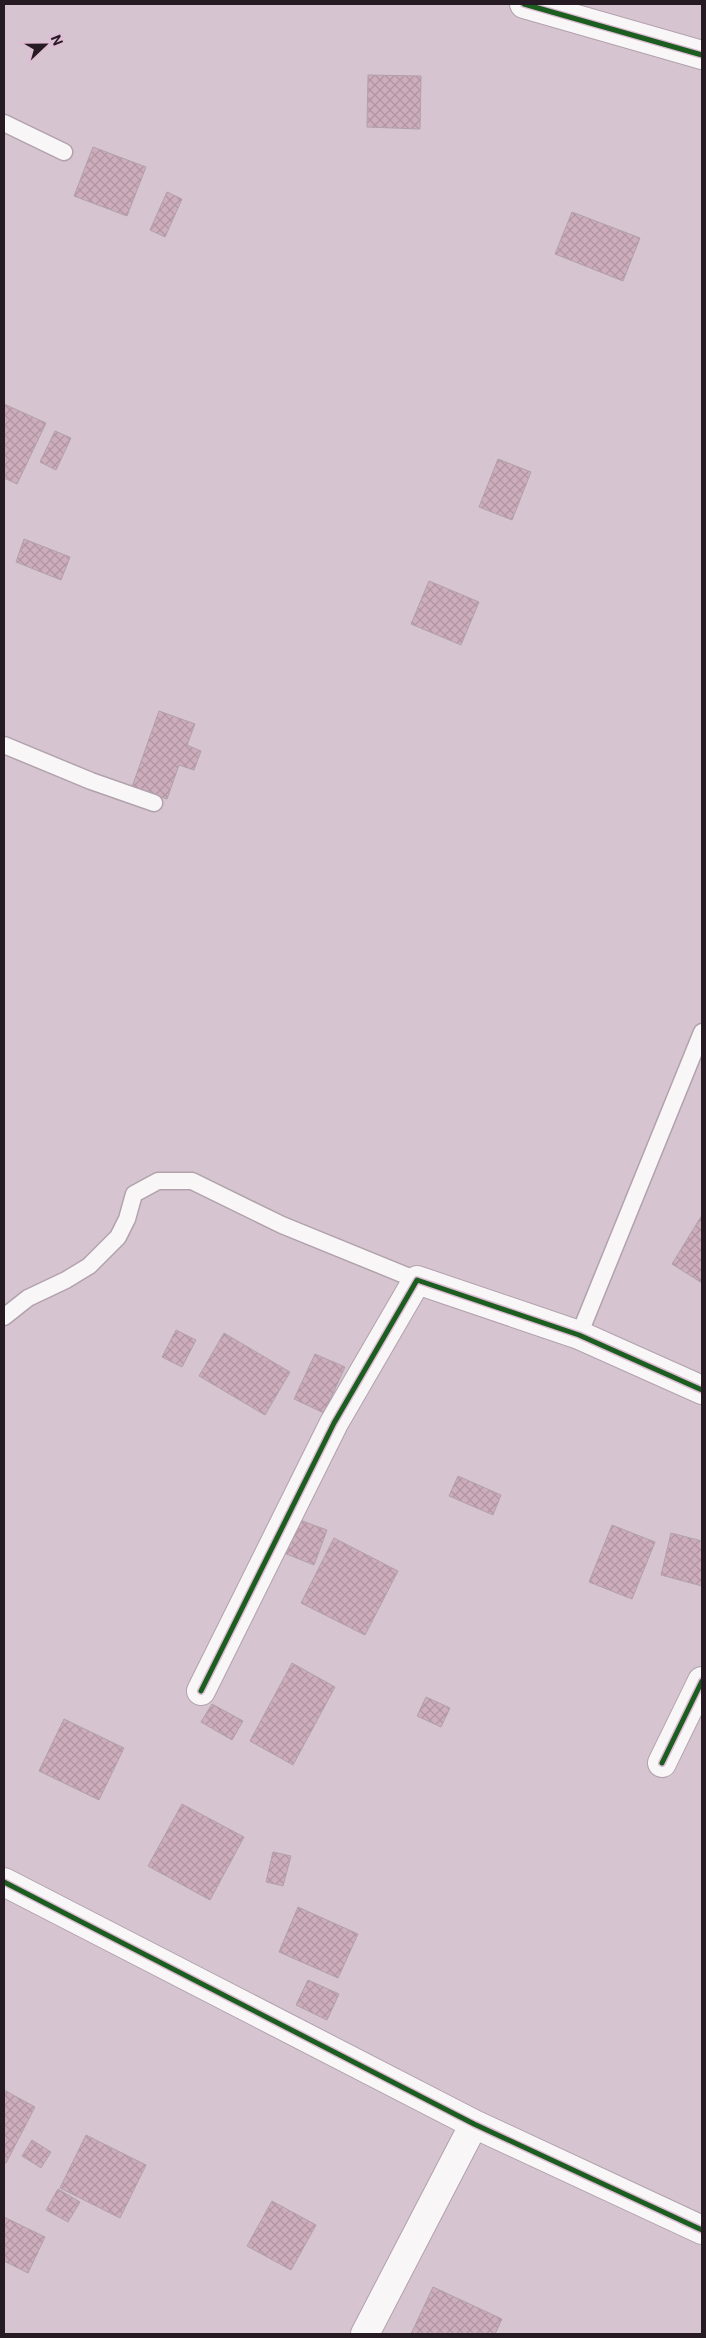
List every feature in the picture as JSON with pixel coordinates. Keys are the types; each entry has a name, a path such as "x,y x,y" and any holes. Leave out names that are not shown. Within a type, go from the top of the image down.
{"street":[{"path":"524,4 702,55"},
{"path":"201,1691 334,1423 417,1280 580,1335 702,1390"},
{"path":"662,1763 702,1682"},
{"path":"4,1882 474,2124 702,2230"},
{"path":"365,2334 474,2124"}],"lane":[{"path":"4,123 64,152"},
{"path":"4,745 91,781 154,803"},
{"path":"580,1335 702,1032"},
{"path":"4,1317 28,1298 66,1280 89,1266 118,1237 127,1219 134,1194 158,1181 192,1181 282,1225 417,1280"}],"building":[{"path":"368,75 421,76 420,129 367,127"},
{"path":"93,147 146,167 127,216 74,196"},
{"path":"167,192 182,199 165,237 150,230"},
{"path":"572,212 640,238 623,281 555,254"},
{"path":"4,404 46,423 17,484 4,478"},
{"path":"55,431 71,438 56,470 40,462"},
{"path":"498,459 531,472 512,520 479,507"},
{"path":"24,539 70,557 61,580 16,562"},
{"path":"429,581 479,602 461,645 411,624"},
{"path":"159,711 195,724 187,745 201,751 194,770 179,765 167,799 132,787"},
{"path":"702,1215 702,1283 672,1264"},
{"path":"176,1330 196,1340 182,1367 162,1357"},
{"path":"224,1333 290,1372 265,1415 199,1376"},
{"path":"315,1354 345,1367 324,1413 294,1399"},
{"path":"458,1476 501,1495 493,1515 449,1496"},
{"path":"297,1519 327,1530 314,1565 284,1553"},
{"path":"612,1525 655,1542 632,1599 589,1582"},
{"path":"671,1533 702,1541 702,1586 661,1575"},
{"path":"334,1538 398,1571 365,1635 301,1603"},
{"path":"292,1663 335,1687 293,1765 250,1741"},
{"path":"426,1697 450,1708 441,1727 417,1716"},
{"path":"212,1704 243,1721 232,1740 201,1722"},
{"path":"64,1719 124,1748 99,1800 39,1771"},
{"path":"182,1804 244,1837 210,1900 148,1866"},
{"path":"273,1852 291,1856 283,1886 266,1882"},
{"path":"298,1907 358,1934 338,1978 279,1952"},
{"path":"308,1980 339,1994 327,2020 296,2005"},
{"path":"4,2090 35,2107 6,2163 4,2162"},
{"path":"86,2135 146,2165 120,2218 60,2188"},
{"path":"32,2140 51,2152 41,2168 22,2156"},
{"path":"58,2189 80,2202 68,2222 46,2210"},
{"path":"272,2201 316,2225 291,2270 247,2246"},
{"path":"4,2217 45,2237 28,2273 4,2261"},
{"path":"433,2287 502,2319 495,2334 411,2334"}],"cycle path":[{"path":"524,4 702,55"},
{"path":"201,1691 334,1423 417,1280 579,1335 702,1390"},
{"path":"662,1763 702,1681"},
{"path":"4,1882 474,2124 702,2230"}]}
